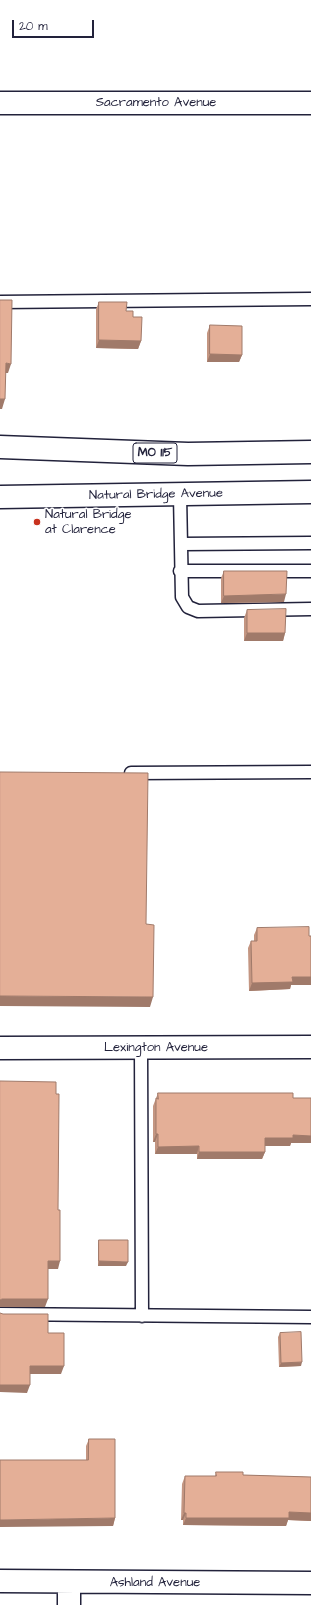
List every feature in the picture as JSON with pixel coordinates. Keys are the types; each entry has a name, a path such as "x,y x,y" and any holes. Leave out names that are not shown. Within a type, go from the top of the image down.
{"street":[{"name":"Sacramento Avenue","path":"0,103 311,103"},
{"name":"MO 115","path":"0,447 188,454 311,452"},
{"name":"Natural Bridge Avenue","path":"0,497 311,492"},
{"name":"Lexington Avenue","path":"0,1048 311,1048"},
{"name":"Ashland Avenue","path":"0,1581 69,1583 311,1583"},
{"path":"69,1583 69,1605"}],"lane":[{"path":"0,302 311,299"},
{"path":"180,495 182,544 180,571 182,598 188,607 198,611 311,609"},
{"path":"182,544 311,543"},
{"path":"180,571 311,571"},
{"path":"117,773 311,772"},
{"path":"141,1048 142,1316"},
{"path":"0,1314 311,1317"}],"building":[{"path":"0,300 12,300 11,364 6,363 5,399 0,399"},
{"path":"99,302 127,302 126,311 133,311 133,317 142,317 141,341 99,340"},
{"path":"210,325 242,326 242,355 210,354"},
{"path":"224,571 287,571 286,594 224,596"},
{"path":"286,609 285,633 247,633 247,610"},
{"path":"0,772 148,773 146,924 154,925 153,997 0,996"},
{"path":"309,927 309,936 311,936 311,977 292,977 293,982 252,983 251,941 257,941 257,928"},
{"path":"0,1081 56,1082 56,1094 59,1094 58,1210 60,1210 60,1261 48,1261 48,1299 0,1300"},
{"path":"158,1093 293,1093 293,1098 311,1098 311,1136 293,1135 293,1138 265,1138 265,1152 199,1152 199,1146 158,1147 158,1134 156,1134 156,1098 158,1099"},
{"path":"99,1240 128,1240 128,1262 99,1261"},
{"path":"0,1313 48,1314 48,1333 64,1333 64,1366 30,1366 30,1385 0,1385"},
{"path":"301,1332 302,1362 281,1363 280,1333"},
{"path":"89,1439 115,1439 115,1518 0,1520 0,1460 88,1460"},
{"path":"216,1472 243,1472 243,1475 311,1477 311,1513 289,1512 289,1518 186,1518 186,1513 184,1513 185,1476 216,1476"}],"place":[{"name":"Natural Bridge at Clarence","path":"37,522"}]}
